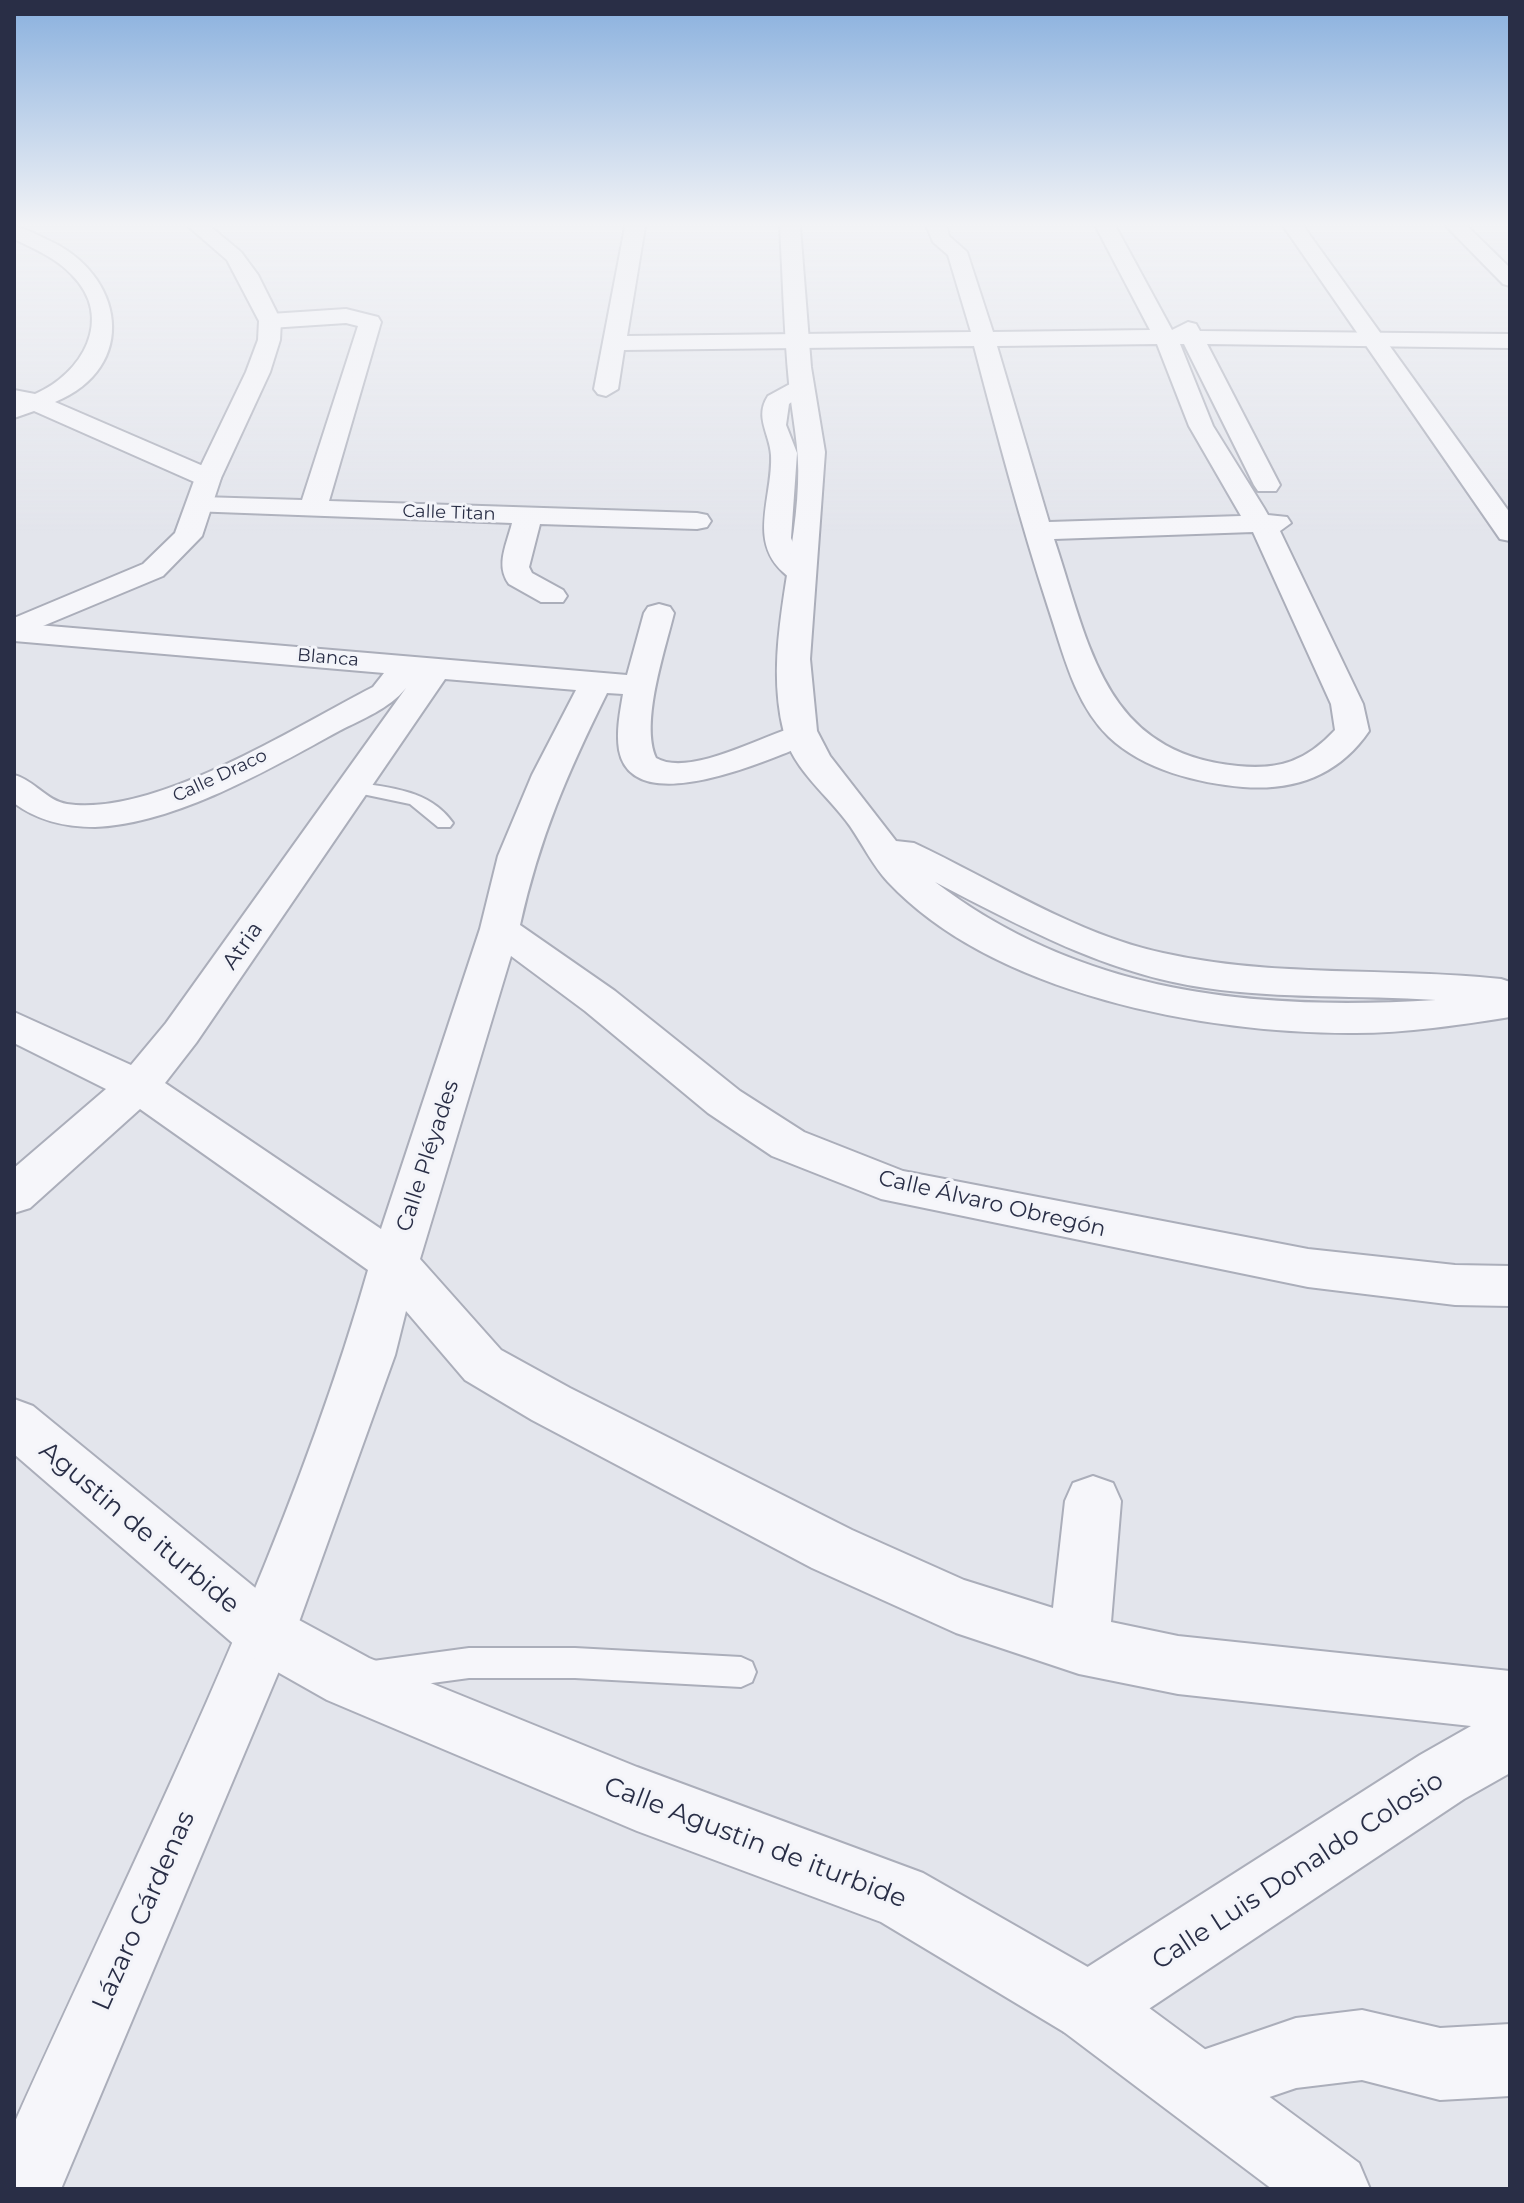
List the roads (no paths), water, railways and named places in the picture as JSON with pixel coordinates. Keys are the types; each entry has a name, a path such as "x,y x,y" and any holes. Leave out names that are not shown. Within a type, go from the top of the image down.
{"street":[{"path":"26,407 64,389 95,358 104,330"},
{"path":"14,630 153,570 188,536 204,492 258,372 270,330"},
{"path":"313,508 368,330"},
{"path":"606,389 616,330"},
{"path":"798,330 801,385 812,451 792,639 801,735 880,841 901,875 962,923 1033,962 1109,989 1192,1006 1283,1016 1453,1015 1506,996"},
{"path":"982,330 1036,531 1086,675 1120,729 1153,751 1226,776 1261,779 1306,773 1331,757 1352,731 1342,692 1270,529 1201,426 1160,330"},
{"path":"1188,330 1278,506 1270,529"},
{"path":"1370,330 1510,533"},
{"path":"613,343 1164,337 1506,339"},
{"name":"Calle Titan","path":"14,393 26,407 204,492 313,508 697,521"},
{"path":"528,515 515,567 519,578 552,596"},
{"path":"1036,531 1270,529"},
{"path":"659,613 641,686 636,751 642,764 656,772 687,773 723,764 801,735"},
{"name":"Blanca","path":"14,630 641,686"},
{"name":"Calle Draco","path":"14,786 32,801 62,814 106,813 174,799 384,694 423,666"},
{"name":"Atria","path":"14,1195 138,1086 181,1033 354,787 423,666"},
{"name":"Calle Pléyades","path":"265,1633 369,1355 394,1263 500,929 517,856 549,775 596,682"},
{"name":"Calle Álvaro Obregón","path":"500,929 600,1001 724,1102 788,1144 897,1187 1308,1268 1455,1285 1510,1286"},
{"path":"14,1026 138,1086 394,1263 483,1365 551,1404 859,1561 956,1605 1079,1645 1178,1665 1304,1676 1510,1701"},
{"name":"Agustin de iturbide","path":"14,1422 265,1633"},
{"path":"1079,1645 1093,1501"},
{"name":"Calle Agustin de iturbide","path":"265,1633 348,1679 637,1799 900,1896 1089,2007 1333,2189"},
{"name":"Lázaro Cárdenas","path":"20,2187 265,1633"},
{"name":"Calle Luis Donaldo Colosio","path":"1089,2007 1442,1777 1510,1739"},
{"path":"1196,2086 1296,2053 1362,2045 1440,2064 1510,2060"}],"lane":[{"path":"354,787 421,801 436,810 444,823"},
{"path":"348,1679 469,1663 575,1663 741,1672"}]}
